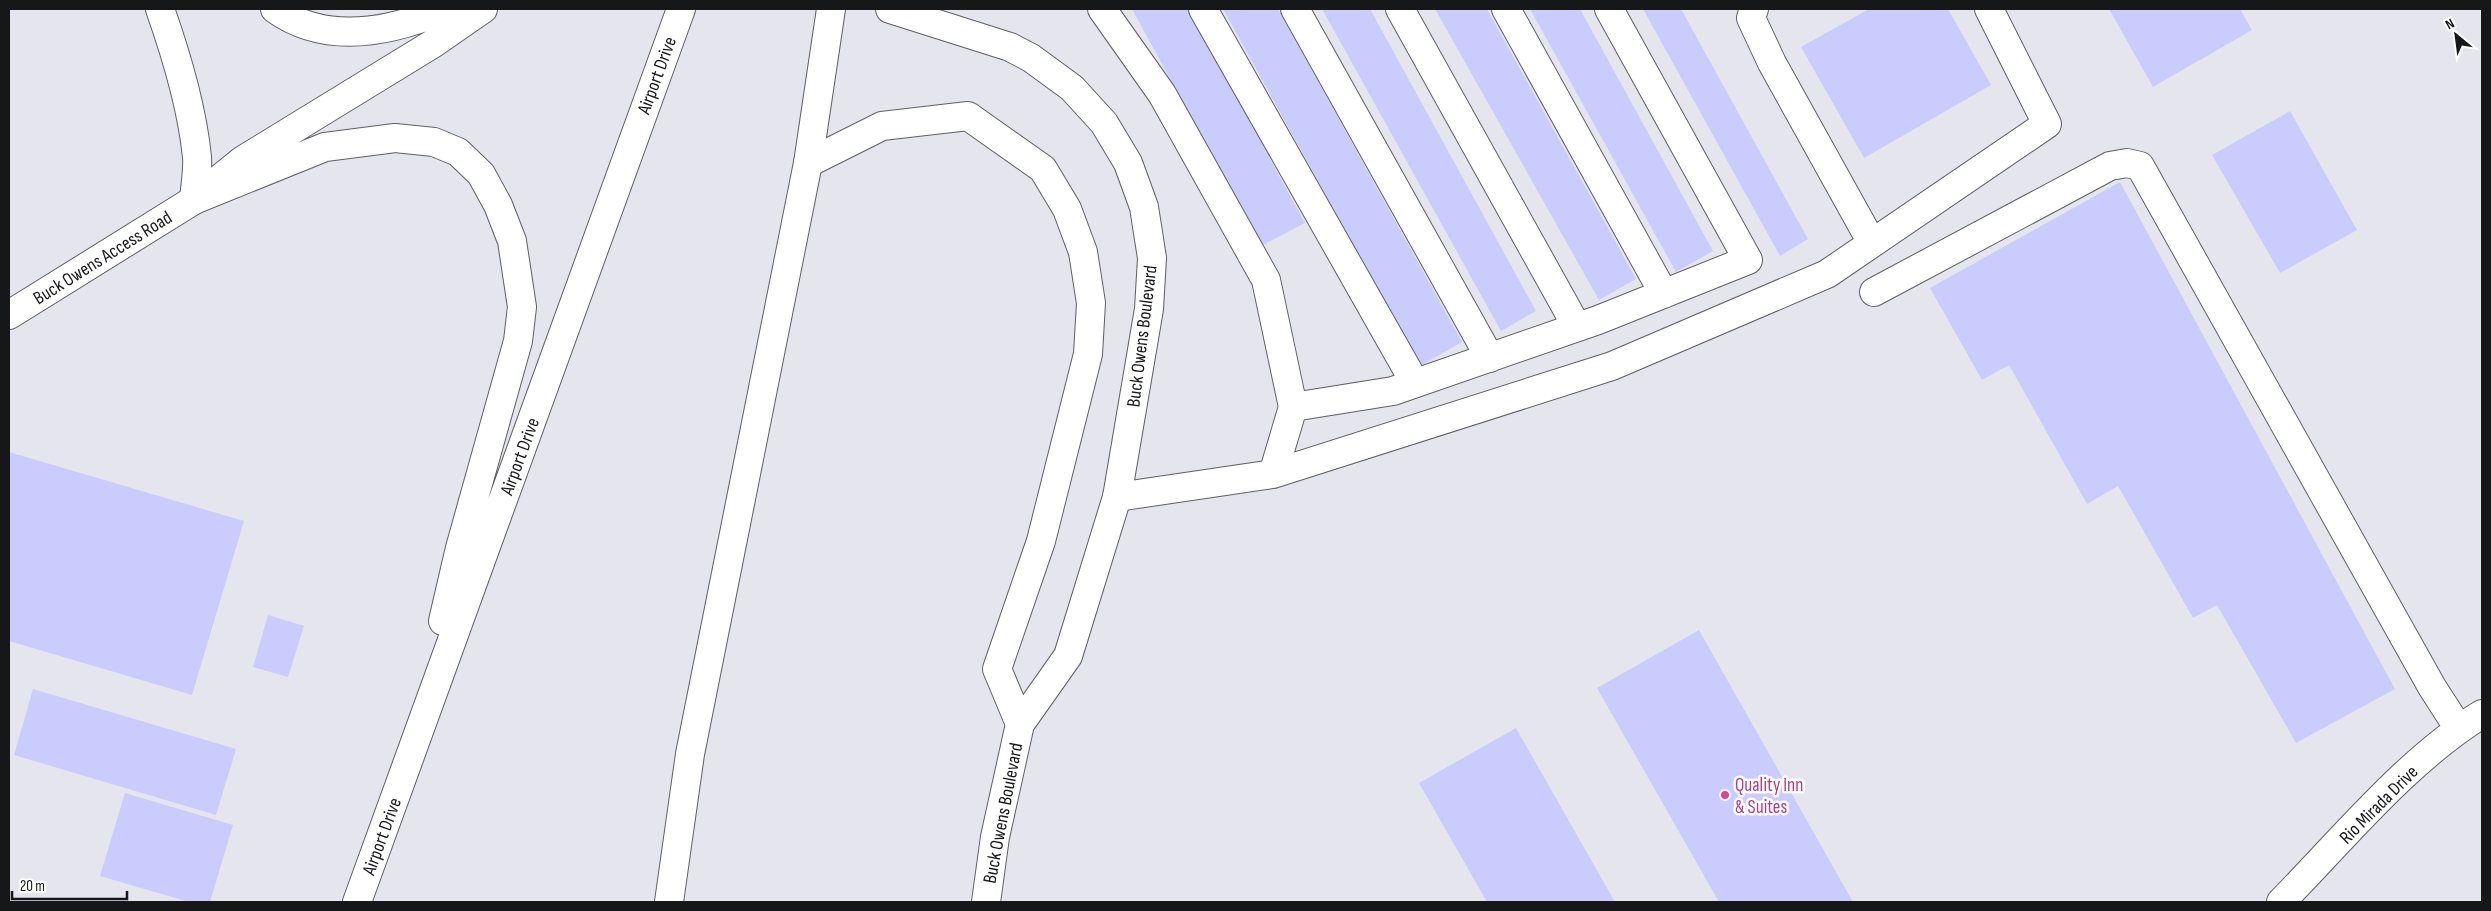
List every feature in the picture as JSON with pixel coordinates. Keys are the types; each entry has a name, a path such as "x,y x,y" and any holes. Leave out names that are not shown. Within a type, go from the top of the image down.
{"main road":[{"path":"160,9 176,55 188,104 197,159 194,200"},
{"path":"275,9 286,17 322,30 355,33 389,28 445,9"},
{"path":"194,200 243,160 434,43 483,9"},
{"name":"Airport Drive","path":"358,902 680,9"},
{"path":"669,902 690,754 808,163 831,9"},
{"name":"Buck Owens Boulevard","path":"890,9 1010,47 1031,58 1072,88 1104,123 1128,163 1144,207 1152,258 1149,309 1117,497 1068,656 1020,724 995,838 986,902"},
{"path":"1102,9 1162,94 1266,280 1293,407 1273,474"},
{"path":"1203,9 1415,383"},
{"path":"1295,9 1490,358"},
{"path":"1400,9 1577,328"},
{"path":"1506,9 1664,294"},
{"path":"1293,407 1393,391 1577,328 1748,260 1609,9"},
{"path":"1754,9 1751,18 1772,63 1872,243"},
{"path":"1117,497 1273,474 1612,366 1827,274 2047,124 1989,9"},
{"name":"Buck Owens Boulevard","path":"808,163 882,126 968,116 1042,169 1067,209 1083,252 1091,303 1088,354 1041,541 997,669 1020,724"},
{"path":"194,200 325,147 395,138 434,142 458,152 481,174 498,205 512,241 522,308 518,341 460,548 418,733"},
{"path":"1874,292 2110,166 2127,163 2140,166 2432,687 2459,728"},
{"name":"Buck Owens Access Road","path":"9,315 194,200"},
{"name":"Rio Mirada Drive","path":"2281,902 2391,790 2459,728 2482,714"}],"building":[{"path":"1132,9 1188,9 1305,223 1261,246"},
{"path":"1223,9 1278,9 1462,342 1420,366"},
{"path":"1322,9 1370,9 1536,311 1501,331"},
{"path":"1435,9 1487,9 1636,279 1599,300"},
{"path":"1530,9 1580,9 1713,251 1676,272"},
{"path":"1643,9 1681,9 1808,239 1780,256"},
{"path":"1869,9 1948,9 1991,85 1864,158 1801,47"},
{"path":"2109,9 2240,9 2252,30 2153,87"},
{"path":"2290,111 2357,230 2280,273 2212,155"},
{"path":"2120,182 2395,689 2296,743 2217,605 2193,618 2118,486 2087,504 2009,365 1982,380 1930,288"},
{"path":"9,452 244,521 192,695 9,641"},
{"path":"268,615 304,626 288,677 253,667"},
{"name":"Quality Inn & Suites","path":"1699,630 1853,902 1719,902 1597,688"},
{"path":"33,689 236,749 216,815 14,755"},
{"path":"1516,728 1615,902 1487,902 1419,783"},
{"path":"125,793 233,825 210,902 189,902 100,876"}],"place":[{"name":"Quality Inn & Suites","path":"1725,795"}]}
